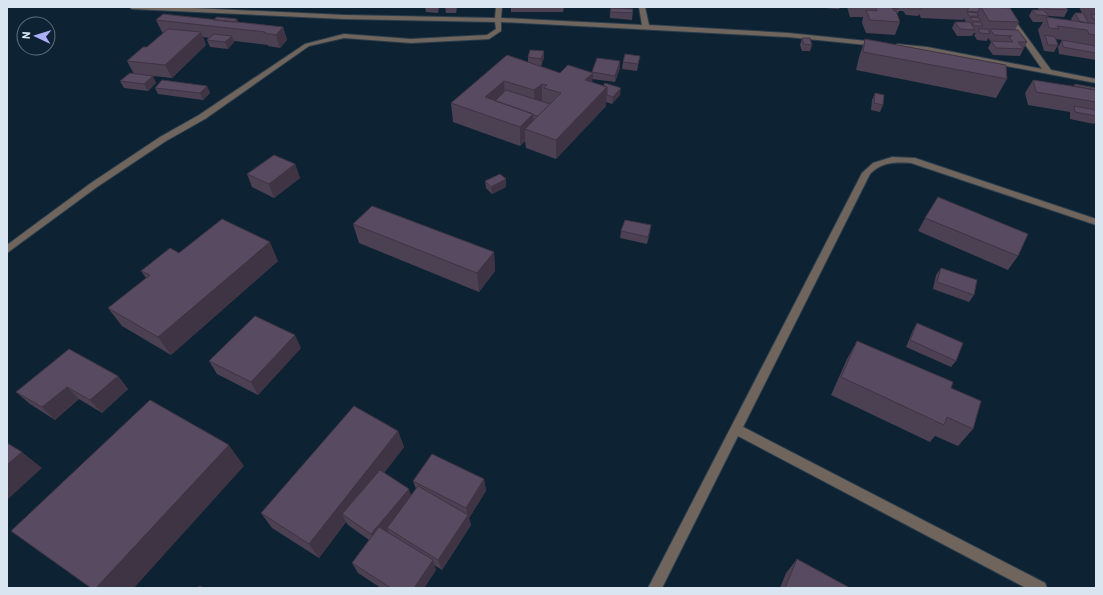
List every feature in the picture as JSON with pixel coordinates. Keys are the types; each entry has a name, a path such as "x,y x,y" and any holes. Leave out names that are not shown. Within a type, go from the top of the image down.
{"street":[{"path":"132,7 498,20 788,35 927,49 1096,81"},
{"path":"7,250 94,185 163,139 202,117 307,45 344,36 411,41 489,37 499,30 499,7"},
{"path":"642,7 646,27"},
{"path":"1002,7 1049,73"},
{"path":"655,588 866,173 874,165 884,161 896,159 912,160 1096,222"},
{"path":"736,429 1040,588"}],"building":[{"path":"875,7 892,7 894,11 896,11 900,22 870,20 866,10 877,11"},
{"path":"907,7 920,7 921,9 908,9"},
{"path":"969,7 980,7 978,12 967,11"},
{"path":"981,7 1010,8 1019,22 989,21"},
{"path":"1045,7 1065,7 1068,10 1046,9"},
{"path":"611,8 633,9 632,13 610,12"},
{"path":"1032,10 1044,10 1049,16 1037,15"},
{"path":"967,12 977,13 979,16 969,16"},
{"path":"1075,13 1083,13 1089,23 1080,22"},
{"path":"163,14 283,27 276,35 264,33 265,32 156,20"},
{"path":"1091,14 1096,15 1096,19 1093,19"},
{"path":"217,17 237,19 234,22 213,20"},
{"path":"970,17 979,18 981,21 973,21"},
{"path":"1046,17 1096,24 1096,35 1089,34 1087,30 1057,26 1059,29 1049,28"},
{"path":"955,22 970,22 975,30 960,29"},
{"path":"972,22 980,22 983,26 975,26"},
{"path":"168,29 201,32 165,65 127,61 143,47 147,47"},
{"path":"978,29 988,29 990,34 980,33"},
{"path":"990,29 1018,30 1027,42 1018,42 1024,49 996,48 991,41 1013,42 1009,37 1012,36 994,35"},
{"path":"214,34 232,36 225,42 207,40"},
{"path":"1045,35 1055,37 1058,45 1048,45"},
{"path":"802,38 810,38 812,45 804,44"},
{"path":"865,39 1006,65 1007,79 863,52"},
{"path":"1062,40 1096,46 1096,53 1063,47"},
{"path":"530,50 544,51 541,59 528,57"},
{"path":"625,54 640,56 638,64 623,62"},
{"path":"507,55 560,73 568,65 593,73 585,80 607,87 556,140 525,129 561,93 544,88 547,85 542,84 534,90 504,81 485,97 533,114 520,127 451,103"},
{"path":"597,58 620,61 615,76 592,72"},
{"path":"130,73 153,76 144,84 120,81"},
{"path":"162,80 207,86 200,93 155,88"},
{"path":"1033,80 1096,90 1096,102 1036,92"},
{"path":"605,83 621,88 613,97 607,95 607,87 603,86"},
{"path":"1075,84 1096,88 1096,90 1075,86"},
{"path":"506,90 550,104 538,116 533,115 495,101"},
{"path":"875,93 884,95 883,105 874,103"},
{"path":"1074,106 1096,110 1096,116 1075,112"},
{"path":"274,155 295,164 269,184 247,174"},
{"path":"500,174 506,179 491,187 485,181"},
{"path":"938,197 1028,234 1018,256 925,218"},
{"path":"372,206 494,252 477,273 353,224"},
{"path":"222,219 270,242 158,337 108,308 150,275 141,271 170,248 179,253"},
{"path":"625,220 651,225 648,237 621,231"},
{"path":"941,268 977,280 974,295 937,282"},
{"path":"255,316 295,335 251,382 209,361"},
{"path":"917,323 963,343 956,361 910,340"},
{"path":"857,341 953,382 951,388 981,401 973,429 947,417 944,425 841,377"},
{"path":"69,349 118,376 90,400 67,387 42,407 16,392"},
{"path":"150,400 229,445 96,588 91,588 11,531"},
{"path":"354,406 398,431 309,544 261,513"},
{"path":"7,443 22,452 7,465"},
{"path":"432,454 484,479 466,508 413,481"},
{"path":"380,470 409,489 371,534 342,514"},
{"path":"418,486 468,515 438,560 387,528"},
{"path":"379,527 433,560 414,588 391,588 352,563"},
{"path":"797,559 850,588 785,588"}]}
